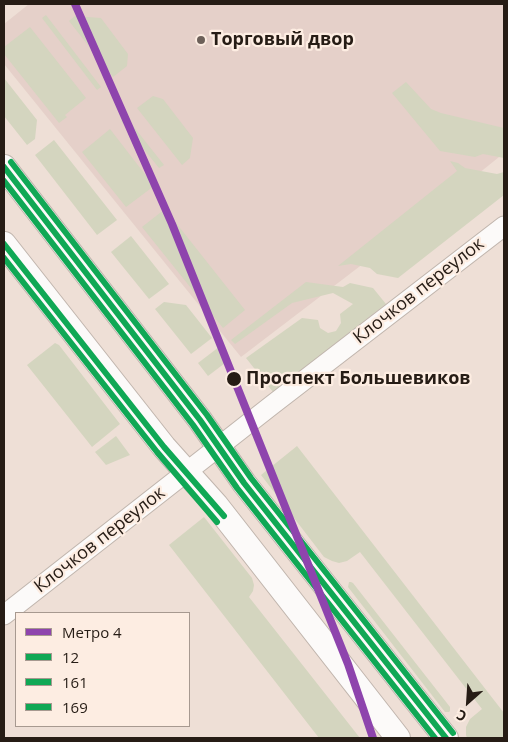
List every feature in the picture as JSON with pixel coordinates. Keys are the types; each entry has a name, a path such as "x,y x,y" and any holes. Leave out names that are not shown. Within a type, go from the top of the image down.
{"street":[{"path":"4,167 200,420 244,483 446,738"},
{"name":"Клочков переулок","path":"4,615 504,226"},
{"path":"4,244 164,447 216,505 398,738"}],"shaded area":[{"path":"29,4 504,4 504,153 427,215 241,357 4,64 4,24"}],"green space":[{"path":"46,15 101,87 97,90 42,18"},
{"path":"75,16 101,18 128,54 127,66 113,77 69,21"},
{"path":"30,27 86,98 65,115 67,117 59,123 4,54 4,47"},
{"path":"4,78 37,120 35,139 27,145 4,116"},
{"path":"406,82 431,109 504,128 504,158 483,154 475,157 440,151 392,93"},
{"path":"153,96 163,99 193,138 190,158 182,165 137,108"},
{"path":"126,117 164,165 159,168 121,121"},
{"path":"110,129 154,186 126,207 82,152"},
{"path":"54,140 117,220 97,235 35,155"},
{"path":"450,161 458,163 465,168 497,174 504,172 504,195 398,278 377,274 370,268 351,264 338,266 457,171"},
{"path":"165,209 245,310 223,328 142,227"},
{"path":"131,236 169,284 149,299 111,252"},
{"path":"306,282 343,287 350,283 373,288 386,304 273,392 246,358 302,318 318,320 320,328 328,333 336,331 341,323 340,314 353,304 333,293 292,303 235,344 231,340"},
{"path":"164,302 186,305 212,338 191,354 155,309"},
{"path":"55,343 59,345 120,424 92,447 27,365"},
{"path":"219,347 229,360 208,376 198,363"},
{"path":"116,436 130,455 106,465 95,452"},
{"path":"297,446 504,713 504,738 467,738 466,727 470,719 482,709 360,552 347,561 339,563 324,557 261,475"},
{"path":"204,517 252,578 254,585 249,597 360,738 319,738 169,545"},
{"path":"349,582 353,583 450,707 449,712 445,712 348,587"}],"metro line":[{"name":"4","path":"75,4 172,224 348,664 373,738"}],"transit line":[{"name":"169","path":"11,162 207,415 251,478 453,733"},
{"name":"12","path":"4,167 200,420 244,483 446,738"},
{"name":"161","path":"4,181 193,425 237,488 435,738"},
{"name":"12","path":"4,244 164,447 224,516"},
{"name":"161","path":"4,258 157,452 217,522"}],"place":[{"name":"Торговый двор","path":"201,40"},
{"name":"Проспект Большевиков","path":"234,379"}]}
